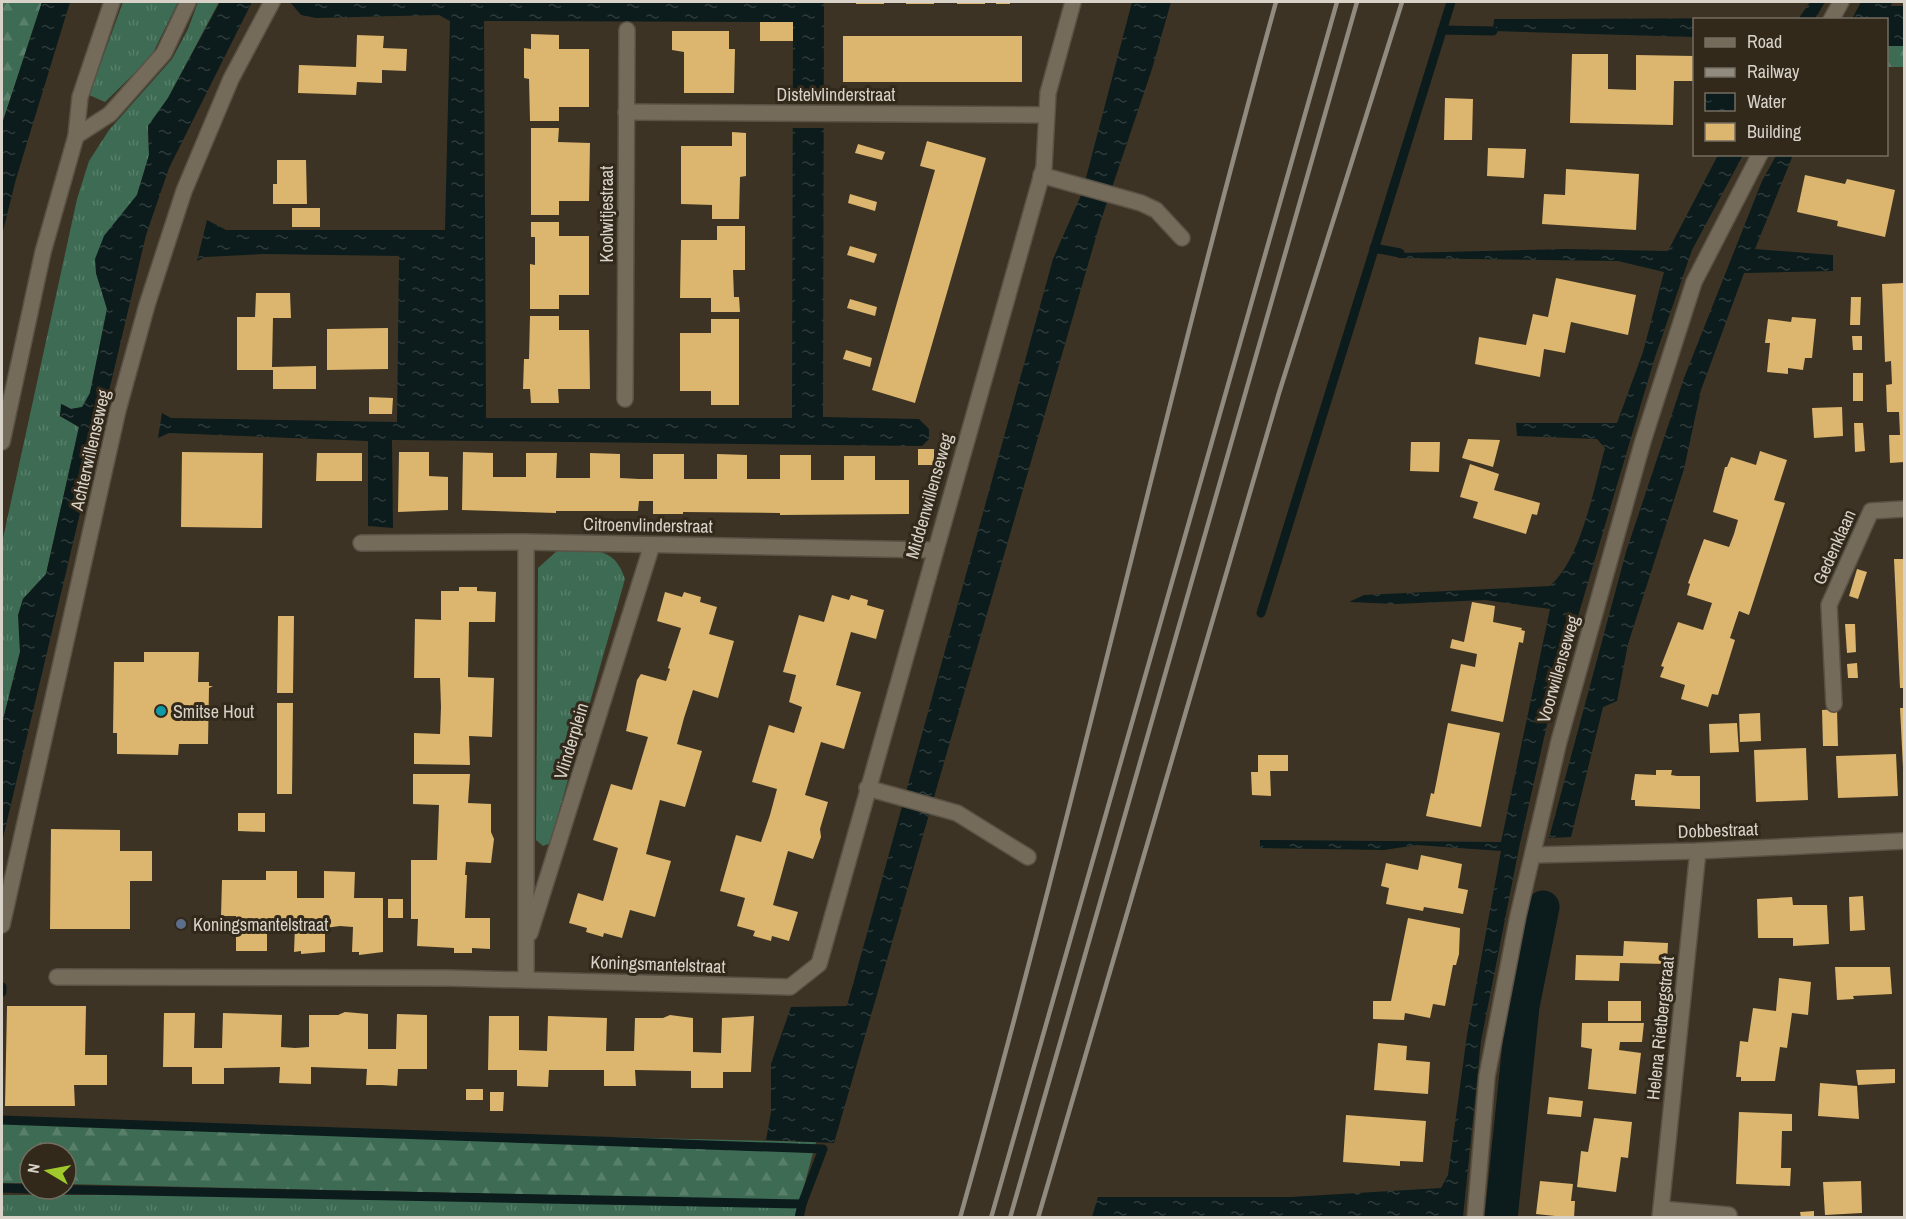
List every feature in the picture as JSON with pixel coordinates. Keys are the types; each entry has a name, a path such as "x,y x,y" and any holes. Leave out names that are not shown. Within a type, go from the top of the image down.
{"street":[{"path":"2,442 43,252 76,136 80,97 112,2"},
{"path":"76,136 111,114 164,52 188,2"},
{"name":"Achterwillenseweg","path":"2,925 118,410 147,305 184,191 231,79 272,2"},
{"name":"Middenwillenseweg","path":"790,987 819,964 1041,175 1048,93 1073,2"},
{"path":"1832,18 1841,2"},
{"name":"Koolwitjestraat","path":"625,399 627,30"},
{"name":"Distelvlinderstraat","path":"626,112 1046,115"},
{"name":"Voorwillenseweg","path":"1475,1218 1487,1076 1518,915 1559,741 1643,441 1690,293 1759,156"},
{"path":"1041,175 1114,195 1156,210 1182,238"},
{"name":"Gedenklaan","path":"1834,704 1829,605 1871,511 1905,509"},
{"name":"Citroenvlinderstraat","path":"361,543 526,542 934,550"},
{"name":"Vlinderplein","path":"526,542 526,980"},
{"name":"Vlinderplein","path":"526,947 652,545"},
{"path":"867,788 957,813 1028,857"},
{"name":"Dobbestraat","path":"1533,855 1905,842"},
{"name":"Helena Rietbergstraat","path":"1698,851 1661,1213 1729,1215 1729,1218"},
{"name":"Koningsmantelstraat","path":"57,977 526,980 790,987"}],"green space":[{"path":"2,2 42,2 2,124"},
{"path":"123,2 178,2 151,57 105,102 89,95"},
{"path":"198,2 219,2 168,98 148,126 149,155 137,195 104,236 96,273 107,309 90,393 83,407 71,409 62,404 60,416 79,427 46,574 23,599 19,615 20,652 2,724 2,543 77,199 89,161 109,130 172,59 188,29"},
{"path":"1888,46 1904,46 1904,67 1888,67"},
{"path":"559,549 591,550 607,555 620,568 625,579 550,843 543,846 536,840 538,568"},
{"path":"2,1123 816,1142 800,1201 78,1184 78,1141 18,1141 18,1183 2,1183"},
{"path":"2,1195 18,1195 18,1201 78,1201 78,1195 807,1195 801,1218 2,1218"}],"water":[{"path":"42,2 70,2 16,179 2,235 2,124"},
{"path":"220,2 252,2 169,168 146,235 2,842 2,724 20,652 18,615 23,599 46,574 79,427 60,416 61,404 71,409 82,407 90,393 107,309 96,273 95,259 104,236 137,195 149,155 148,126 168,98"},
{"path":"290,2 824,2 823,417 919,419 929,429 929,439 922,446 392,440 393,528 368,526 368,441 169,433 158,438 162,413 171,418 397,422 399,256 264,254 205,257 197,261 207,220 226,230 445,230 450,21 439,15 316,18 301,15","holes":["484,21 793,22 792,418 486,418"]},
{"path":"1132,2 1171,2 1152,69 1100,223 834,1143 766,1140 771,1112 771,1064 791,1007 847,1006 1053,259 1082,193"},
{"path":"1810,2 1825,2 1816,18 1799,18"},
{"path":"1861,2 1892,2 1891,6 1904,6 1904,46 1888,46 1888,18 1853,18"},
{"path":"1693,18 1693,37 1493,31 1494,19"},
{"path":"1717,156 1742,156 1692,250 1655,357 1551,707 1519,848 1481,1041 1463,1217 1092,1217 1098,1197 1290,1197 1441,1188 1448,1175 1467,1035 1501,851 1417,845 1384,850 1260,848 1260,840 1501,842 1550,609 1485,600 1396,604 1349,602 1364,595 1550,586 1561,574 1578,541 1605,448 1597,439 1517,436 1516,423 1617,423 1643,352 1664,272 1618,261 1398,258 1400,253 1567,249 1668,251"},
{"path":"1776,156 1793,156 1755,249 1833,255 1833,271 1744,273 1701,390 1684,469 1628,644 1617,701 1603,707 1571,837 1549,838 1626,552 1684,378 1762,181"}],"pier":[{"path":"790,100 827,100 827,128 790,128"}],"building":[{"path":"856,2 884,2 884,4 856,4"},
{"path":"906,2 934,2 934,4 906,4"},
{"path":"957,2 985,2 985,4 957,4"},
{"path":"996,2 1010,2 1010,4 996,4"},
{"path":"760,22 793,22 793,41 760,41"},
{"path":"672,31 729,31 729,49 735,49 734,93 684,93 684,52 672,50"},
{"path":"531,34 559,35 559,49 589,49 589,107 559,107 559,121 530,121 529,79 524,78 524,48 531,49"},
{"path":"357,35 384,36 383,48 407,49 406,71 382,70 382,83 357,82 356,95 298,93 299,65 356,67"},
{"path":"843,36 1022,36 1022,82 843,82"},
{"path":"1572,54 1608,54 1608,89 1636,90 1636,55 1693,56 1693,81 1674,81 1673,125 1570,123"},
{"path":"1445,98 1473,99 1472,140 1444,140"},
{"path":"531,128 559,128 558,142 590,143 589,201 559,201 559,215 531,215"},
{"path":"732,132 746,133 746,176 740,177 739,219 712,219 712,205 681,204 681,146 732,146"},
{"path":"927,141 986,158 915,403 872,390 935,170 920,166"},
{"path":"858,144 885,152 882,160 855,153"},
{"path":"1488,148 1526,149 1524,178 1487,176"},
{"path":"277,160 306,160 307,204 273,204 273,184 277,184"},
{"path":"1566,169 1639,174 1636,230 1542,224 1544,194 1565,195"},
{"path":"1805,175 1845,184 1847,179 1895,190 1885,237 1837,226 1838,221 1797,212"},
{"path":"850,194 877,202 875,211 848,203"},
{"path":"292,208 320,208 320,227 292,227"},
{"path":"531,222 559,222 559,236 589,236 589,295 559,295 559,309 530,309 530,264 535,265 535,237 531,237"},
{"path":"717,226 745,226 745,270 733,270 734,297 739,297 740,312 711,312 711,298 680,298 681,240 717,240"},
{"path":"850,246 877,254 874,263 847,255"},
{"path":"1556,278 1636,295 1628,335 1571,322 1565,353 1544,349 1540,377 1475,364 1479,337 1526,345 1533,314 1548,317"},
{"path":"1904,283 1904,462 1890,463 1889,435 1900,435 1899,412 1887,412 1886,385 1892,384 1891,361 1885,362 1882,284"},
{"path":"256,293 290,293 291,318 273,318 272,367 316,366 316,389 273,389 273,370 237,370 237,317 255,317"},
{"path":"1851,297 1861,297 1860,325 1850,325"},
{"path":"850,299 877,307 875,316 847,308"},
{"path":"530,316 559,316 559,330 589,330 590,389 558,389 559,403 531,403 530,389 523,389 524,359 529,359"},
{"path":"1792,317 1816,319 1812,358 1805,358 1803,370 1788,368 1788,374 1767,372 1770,343 1765,343 1768,319 1791,322"},
{"path":"711,319 739,319 739,405 711,405 711,391 680,391 680,333 711,333"},
{"path":"388,328 388,369 327,370 327,329"},
{"path":"1852,336 1862,336 1862,350 1853,350"},
{"path":"846,350 872,358 870,367 843,359"},
{"path":"1853,373 1863,373 1863,401 1853,401"},
{"path":"369,397 393,398 392,414 369,414"},
{"path":"1842,407 1843,436 1814,438 1812,408"},
{"path":"1854,423 1863,423 1865,451 1855,452"},
{"path":"1468,439 1500,440 1493,467 1462,458"},
{"path":"1411,442 1440,442 1439,472 1410,471"},
{"path":"918,449 934,449 934,465 918,465"},
{"path":"1760,451 1787,460 1774,500 1785,503 1749,615 1739,611 1730,638 1735,640 1718,695 1712,694 1708,707 1681,699 1685,685 1660,677 1664,667 1661,666 1678,622 1703,630 1712,603 1687,595 1690,584 1688,583 1704,539 1729,547 1734,534 1738,520 1713,512 1725,467 1731,457 1756,465"},
{"path":"182,452 263,453 262,528 181,527"},
{"path":"399,452 429,452 429,476 448,477 448,510 398,512"},
{"path":"463,452 493,453 493,477 526,477 526,453 557,453 556,478 590,478 590,453 620,454 620,478 639,479 653,479 653,454 684,454 684,479 717,479 717,454 747,455 747,479 780,479 780,455 811,455 811,480 844,480 844,456 875,456 875,480 909,480 909,514 780,515 780,513 683,512 683,514 653,514 653,501 639,501 638,511 556,511 556,513 462,510"},
{"path":"317,453 362,453 362,481 316,481"},
{"path":"1470,464 1499,474 1494,490 1540,503 1537,515 1532,514 1526,534 1473,518 1478,502 1460,497"},
{"path":"1894,559 1904,559 1904,688 1900,688"},
{"path":"1857,569 1867,572 1858,599 1849,596"},
{"path":"459,587 477,587 477,591 496,592 495,622 469,622 468,677 494,678 492,737 469,736 470,765 414,764 414,733 440,734 441,707 440,678 414,678 415,619 441,620 441,591 459,591"},
{"path":"665,592 682,597 684,592 701,597 700,602 717,607 709,634 734,641 718,698 693,690 684,718 677,744 702,751 685,807 660,800 646,854 671,861 655,917 630,910 622,938 604,933 603,937 586,932 587,928 569,923 578,893 603,901 618,848 593,840 611,784 632,790 648,737 626,731 637,680 641,674 666,681 681,628 657,621"},
{"path":"832,595 849,600 851,595 868,600 867,605 884,610 876,639 851,632 836,685 861,692 844,749 821,742 805,795 828,802 820,829 821,837 813,859 788,851 773,905 798,912 789,941 772,936 771,941 753,936 755,931 737,926 745,898 720,891 736,835 761,842 770,815 777,789 752,782 769,725 794,733 802,707 789,702 796,675 783,672 799,615 824,622"},
{"path":"1472,602 1495,606 1493,622 1522,628 1521,630 1525,631 1523,643 1519,642 1503,722 1451,711 1461,664 1475,667 1477,654 1450,648 1452,639 1464,642"},
{"path":"278,616 294,616 293,693 277,693"},
{"path":"1845,624 1855,624 1856,652 1847,653"},
{"name":"Smitse Hout","path":"144,652 199,652 198,682 209,682 209,686 213,686 209,688 208,744 179,744 178,755 117,754 117,733 113,733 114,662 144,662"},
{"path":"1857,663 1858,678 1848,678 1847,664"},
{"path":"277,703 293,703 292,794 277,794"},
{"path":"1900,708 1904,708 1904,767 1903,767"},
{"path":"1837,709 1838,746 1823,746 1822,710"},
{"path":"1760,713 1761,741 1740,742 1739,714"},
{"path":"1448,723 1500,733 1481,827 1426,816 1431,793 1434,794"},
{"path":"1737,723 1739,752 1710,753 1709,724"},
{"path":"1806,748 1808,800 1756,802 1754,750"},
{"path":"1896,754 1898,796 1838,798 1836,756"},
{"path":"1258,755 1288,755 1288,771 1270,771 1271,796 1252,795 1251,772 1258,772"},
{"path":"1656,770 1672,770 1671,775 1677,776 1700,776 1700,809 1635,806 1635,800 1631,800 1635,774 1656,775"},
{"path":"413,774 470,774 468,803 491,804 491,832 494,839 491,863 466,862 465,875 467,875 465,918 490,918 490,949 472,948 472,953 454,953 454,948 417,946 418,919 411,919 411,860 437,860 439,805 413,804"},
{"path":"238,813 265,813 265,832 238,831"},
{"path":"51,829 120,830 120,851 152,851 152,881 130,881 130,929 50,929"},
{"path":"1421,855 1462,864 1458,888 1468,890 1463,914 1424,907 1423,911 1386,904 1389,888 1381,886 1386,863 1418,870"},
{"path":"266,871 297,871 297,898 324,898 324,871 355,872 354,898 383,898 383,952 359,955 359,952 352,952 353,927 340,926 325,928 325,952 301,954 301,951 294,952 295,926 267,927 267,951 236,951 236,916 221,916 222,880 266,880"},
{"path":"1863,896 1865,930 1850,931 1849,897"},
{"path":"1792,897 1793,905 1827,905 1829,944 1793,946 1793,938 1758,938 1757,899"},
{"path":"388,899 403,899 403,918 388,918"},
{"path":"1408,918 1460,928 1459,954 1456,965 1453,965 1445,1006 1433,1004 1430,1018 1405,1013 1404,1020 1373,1019 1373,1001 1391,1001"},
{"path":"1624,941 1668,943 1667,964 1620,963 1619,981 1575,980 1576,955 1623,956"},
{"path":"1835,967 1890,967 1892,994 1853,996 1854,999 1837,1000"},
{"path":"1779,978 1811,982 1808,1015 1792,1013 1787,1048 1780,1047 1775,1081 1741,1081 1741,1077 1736,1077 1740,1041 1748,1042 1753,1008 1776,1011"},
{"path":"1608,1001 1641,1001 1641,1021 1608,1021"},
{"path":"7,1006 86,1006 85,1055 107,1055 107,1085 74,1085 75,1106 5,1106"},
{"path":"345,1012 368,1014 368,1049 396,1049 397,1014 427,1015 427,1069 398,1069 397,1086 366,1085 367,1069 311,1067 311,1084 279,1083 280,1067 224,1068 224,1084 192,1084 192,1067 163,1067 164,1013 195,1013 194,1048 222,1048 223,1013 282,1015 281,1047 295,1048 309,1047 309,1015 338,1015"},
{"path":"670,1015 693,1018 693,1052 721,1053 722,1018 754,1016 751,1072 723,1072 723,1088 691,1088 691,1071 635,1070 636,1086 604,1086 604,1070 549,1070 548,1087 517,1086 517,1070 488,1070 489,1016 519,1016 519,1050 547,1051 548,1016 607,1018 606,1051 634,1051 635,1018 663,1018"},
{"path":"1582,1023 1644,1023 1642,1042 1620,1042 1619,1050 1641,1053 1636,1094 1588,1089 1592,1049 1581,1047"},
{"path":"1378,1043 1407,1046 1406,1060 1430,1062 1428,1094 1374,1090"},
{"path":"1895,1069 1895,1083 1858,1085 1856,1070"},
{"path":"1820,1083 1857,1086 1859,1119 1818,1116"},
{"path":"466,1089 483,1089 483,1100 466,1100"},
{"path":"490,1092 504,1092 503,1111 490,1111"},
{"path":"1549,1097 1583,1101 1581,1117 1547,1114"},
{"path":"1739,1112 1792,1114 1792,1131 1782,1131 1781,1168 1791,1168 1790,1186 1736,1184"},
{"path":"1346,1115 1426,1121 1423,1162 1400,1161 1400,1166 1343,1162"},
{"path":"1594,1118 1632,1122 1628,1158 1621,1157 1616,1192 1577,1187 1581,1151 1588,1152"},
{"path":"1540,1181 1573,1184 1571,1201 1575,1201 1574,1218 1536,1214"},
{"path":"1861,1181 1862,1213 1825,1215 1823,1182"},
{"path":"1814,1211 1814,1218 1801,1218 1800,1212"}],"waterway":[{"path":"1261,613 1451,2"},
{"path":"1442,30 1493,31"},
{"path":"1374,248 1400,253"},
{"path":"1501,1218 1523,1006 1543,907"},
{"path":"2,987 2,992"},
{"path":"2,1120 823,1149 802,1204 78,1190"},
{"path":"2,1188 18,1189"},
{"path":"799,1218 802,1204"}],"railway":[{"path":"960,1218 1042,914 1195,305 1276,2"},
{"path":"991,1218 1337,2"},
{"path":"1010,1218 1357,2"},
{"path":"1038,1218 1279,393 1402,2"}],"place":[{"name":"Smitse Hout","path":"161,711"},
{"name":"Koningsmantelstraat","path":"181,924"}]}
